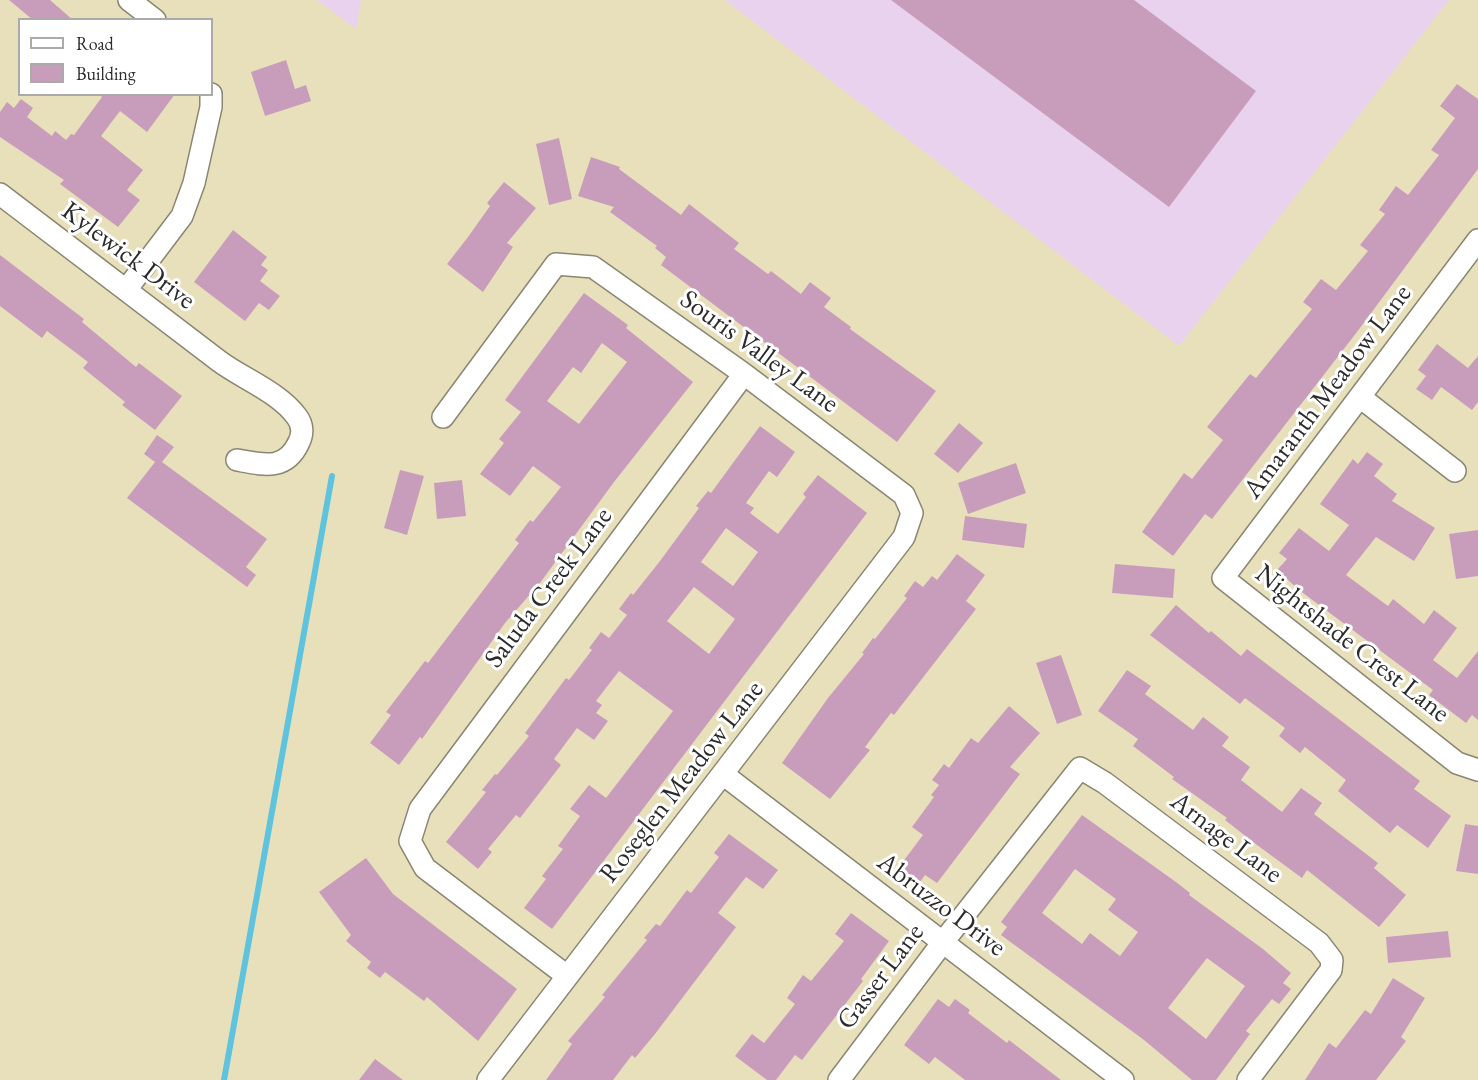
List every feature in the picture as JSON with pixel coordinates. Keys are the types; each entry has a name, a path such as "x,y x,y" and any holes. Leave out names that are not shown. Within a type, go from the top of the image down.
{"street":[{"path":"129,0 152,18"},
{"path":"126,290 182,216 194,183 211,107 211,96"},
{"name":"Kylewick Drive","path":"0,194 222,363 287,406 299,418 303,434 295,451 285,463 265,466 237,460"},
{"name":"Amaranth Meadow Lane","path":"1223,578 1478,240"},
{"name":"Souris Valley Lane","path":"442,417 556,264 593,267 744,374 904,495 912,513"},
{"name":"Saluda Creek Lane","path":"567,976 425,868 410,841 420,809 744,374"},
{"path":"1360,397 1455,471"},
{"name":"Roseglen Meadow Lane","path":"488,1080 724,775 904,537 912,513"},
{"name":"Nightshade Crest Lane","path":"1223,578 1457,763 1478,770"},
{"name":"Gasser Lane","path":"839,1080 943,942 1080,768"},
{"name":"Arnage Lane","path":"1080,768 1105,783 1318,943 1332,960 1330,970 1248,1080"},
{"name":"Abruzzo Drive","path":"724,775 1123,1080"}],"shaded area":[{"path":"317,0 361,0 356,29"},
{"path":"725,0 1449,0 1179,346"}],"building":[{"path":"9,0 50,0 71,18 31,18"},
{"path":"891,0 1134,0 1256,91 1169,207"},
{"path":"286,60 295,89 306,85 311,101 265,116 251,72"},
{"path":"1457,84 1478,99 1478,169 1357,332 1212,519 1205,514 1173,556 1142,532 1184,473 1192,479 1223,440 1207,427 1250,374 1256,378 1312,309 1303,302 1321,279 1336,290 1368,251 1360,245 1385,214 1379,210 1396,186 1408,195 1439,155 1431,150 1455,118 1440,106"},
{"path":"174,96 147,132 120,111 101,136 143,170 127,190 140,200 118,227 60,184 64,180 0,137 0,112 7,102 14,108 21,99 33,108 27,117 52,136 55,131 66,140 71,134 74,135 102,97"},
{"path":"559,138 572,199 549,205 536,144"},
{"path":"591,157 620,167 619,169 681,215 689,204 739,243 734,249 768,274 771,271 801,294 810,282 831,298 824,307 851,327 850,329 936,391 897,442 661,265 666,257 655,248 657,246 610,212 614,207 578,196"},
{"path":"504,182 536,208 507,243 513,247 483,292 447,264 490,206 487,203"},
{"path":"233,230 267,257 261,265 268,270 260,281 280,296 269,310 259,303 245,321 194,282"},
{"path":"0,255 84,319 82,322 136,367 139,363 182,396 155,430 122,405 125,402 83,368 88,362 47,331 42,338 0,306"},
{"path":"584,293 628,325 626,328 693,382 614,482 540,583 505,623 422,739 420,737 399,765 370,743 391,715 386,712 425,661 428,663 519,543 515,540 530,520 533,522 561,487 533,466 510,496 480,474 504,443 499,439 521,412 505,400","holes":["602,343 627,362 579,424 547,401 573,367 581,373"]},
{"path":"1437,344 1468,368 1478,356 1478,402 1472,410 1441,387 1432,400 1416,389 1426,376 1418,370"},
{"path":"959,423 983,443 958,473 934,454"},
{"path":"760,426 795,452 777,477 769,471 746,503 754,508 750,513 778,534 806,497 803,494 818,475 867,513 552,929 524,908 546,879 542,876 563,849 558,846 580,816 570,809 589,785 606,798 673,711 619,671 596,701 602,705 596,713 608,721 594,740 577,728 554,759 561,765 520,818 516,815 488,849 492,852 478,869 446,842 486,792 482,790 529,736 525,733 566,678 569,680 592,650 589,648 601,632 609,638 627,615 619,609 660,561 699,508 696,506 708,491 711,493","holes":["726,528 758,552 733,586 701,562","694,587 735,619 709,654 667,621"]},
{"path":"157,435 174,447 162,462 267,539 246,567 256,575 247,587 127,498 155,462 144,454"},
{"path":"1367,452 1383,464 1374,476 1397,494 1392,501 1435,528 1414,561 1376,537 1346,575 1388,606 1393,599 1424,624 1434,610 1457,628 1433,660 1457,678 1478,651 1478,720 1472,715 1466,723 1429,695 1433,690 1299,590 1277,570 1287,559 1279,553 1299,528 1329,551 1349,525 1320,504 1353,459 1358,464"},
{"path":"1016,463 1026,493 968,514 958,483"},
{"path":"400,470 424,476 407,535 384,528"},
{"path":"462,480 466,516 437,519 434,483"},
{"path":"965,516 1027,524 1024,548 962,540"},
{"path":"1478,530 1478,576 1456,579 1449,534"},
{"path":"957,554 985,575 966,601 976,609 894,715 891,713 865,747 870,750 830,799 782,763 828,698 864,654 862,653 873,638 875,639 907,598 904,596 915,581 923,587 932,576 937,580"},
{"path":"1115,564 1175,569 1173,598 1112,593"},
{"path":"1176,605 1241,656 1247,649 1420,781 1414,789 1451,816 1428,848 1397,825 1390,833 1338,791 1346,780 1305,747 1300,753 1279,736 1285,728 1245,698 1240,704 1150,635"},
{"path":"1061,655 1082,715 1057,724 1036,663"},
{"path":"1127,670 1151,686 1145,694 1193,730 1203,717 1229,737 1222,746 1250,767 1241,780 1282,812 1301,788 1322,803 1314,814 1378,863 1374,868 1406,895 1379,927 1307,870 1302,878 1257,845 1225,820 1227,818 1172,779 1174,777 1133,746 1138,739 1098,711"},
{"path":"1009,706 1040,733 1010,767 1020,774 937,883 925,875 920,882 899,867 923,835 912,827 934,797 931,795 939,785 932,780 944,764 949,768 971,738 978,743"},
{"path":"1082,815 1176,882 1190,893 1189,895 1263,949 1291,973 1283,983 1291,989 1279,1004 1272,999 1246,1031 1250,1034 1216,1080 1192,1080 1144,1040 1001,935 1007,927 1001,922","holes":["1075,869 1116,899 1108,910 1138,932 1120,956 1090,933 1082,944 1042,913","1207,958 1245,986 1206,1039 1168,1008"]},
{"path":"1465,824 1478,826 1478,874 1456,871"},
{"path":"729,834 778,870 763,889 746,877 718,913 736,927 655,1034 635,1058 632,1055 613,1080 546,1080 572,1044 568,1041 605,997 602,995 647,940 644,938 656,924 660,926 687,890 691,893 719,857 714,853"},
{"path":"366,858 393,894 517,989 478,1041 427,997 424,1001 385,972 380,978 367,968 371,962 346,941 351,935 319,892"},
{"path":"851,913 889,941 861,979 863,981 802,1060 795,1055 776,1080 767,1080 735,1056 752,1034 764,1043 795,1004 787,998 803,975 811,981 844,941 835,934"},
{"path":"1448,931 1451,957 1388,963 1386,937"},
{"path":"1393,978 1425,998 1401,1037 1406,1041 1376,1080 1305,1080 1329,1043 1336,1048 1365,1010 1371,1014"},
{"path":"938,999 949,1007 955,999 970,1010 968,1013 1007,1043 1009,1040 1061,1080 965,1080 935,1057 929,1064 904,1045"},
{"path":"375,1059 403,1080 359,1080"}],"waterway":[{"path":"224,1080 332,476"}]}
